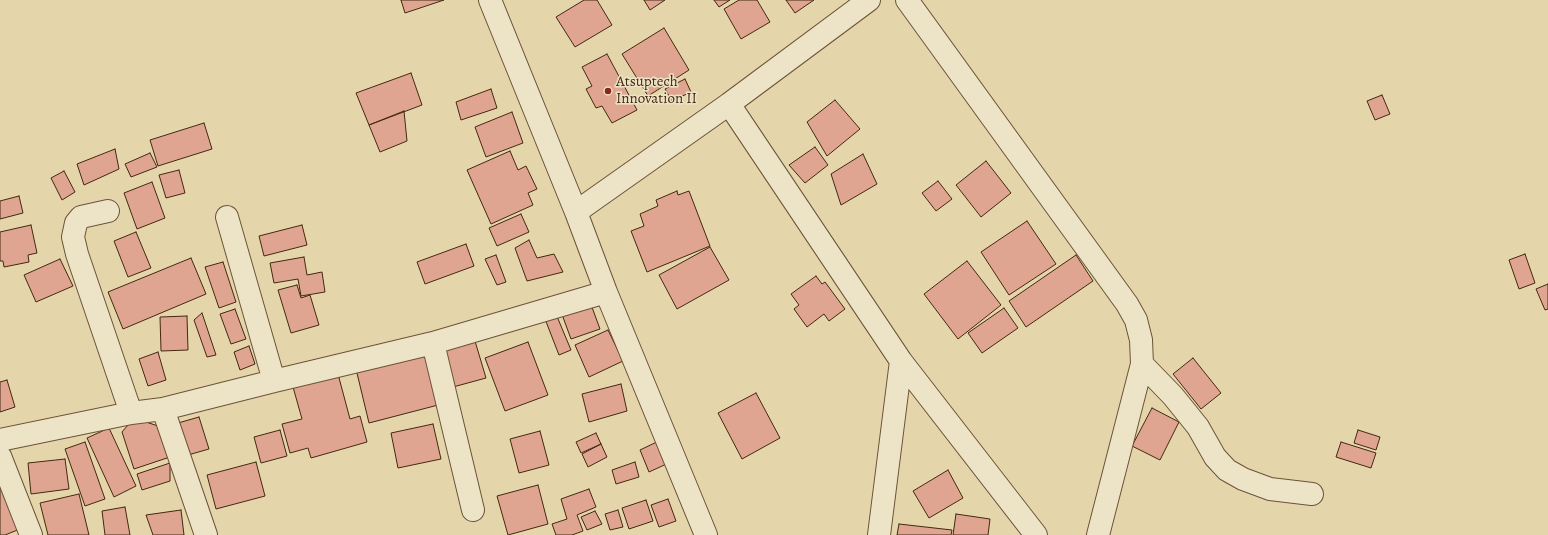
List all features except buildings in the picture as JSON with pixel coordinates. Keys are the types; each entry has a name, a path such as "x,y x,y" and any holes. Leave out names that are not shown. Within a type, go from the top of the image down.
{"street":[{"path":"576,212 729,104 869,0"},
{"path":"907,0 1127,304 1136,320 1141,340 1142,364 1098,535"},
{"path":"496,3 606,292 706,535"},
{"path":"729,104 902,361 1036,535"},
{"path":"108,211 81,217 76,223 74,236 77,254 131,413"},
{"path":"228,217 274,381"},
{"path":"0,440 131,413 163,409 433,343 606,292"},
{"path":"433,343 473,510"},
{"path":"879,535 902,361"},
{"path":"1142,364 1173,396 1198,426 1215,458 1227,470 1243,479 1270,489 1312,494"},
{"path":"163,409 206,535"},
{"path":"0,456 31,535"}],"place":[{"name":"Atsuptech Innovation II","path":"608,91"}]}
